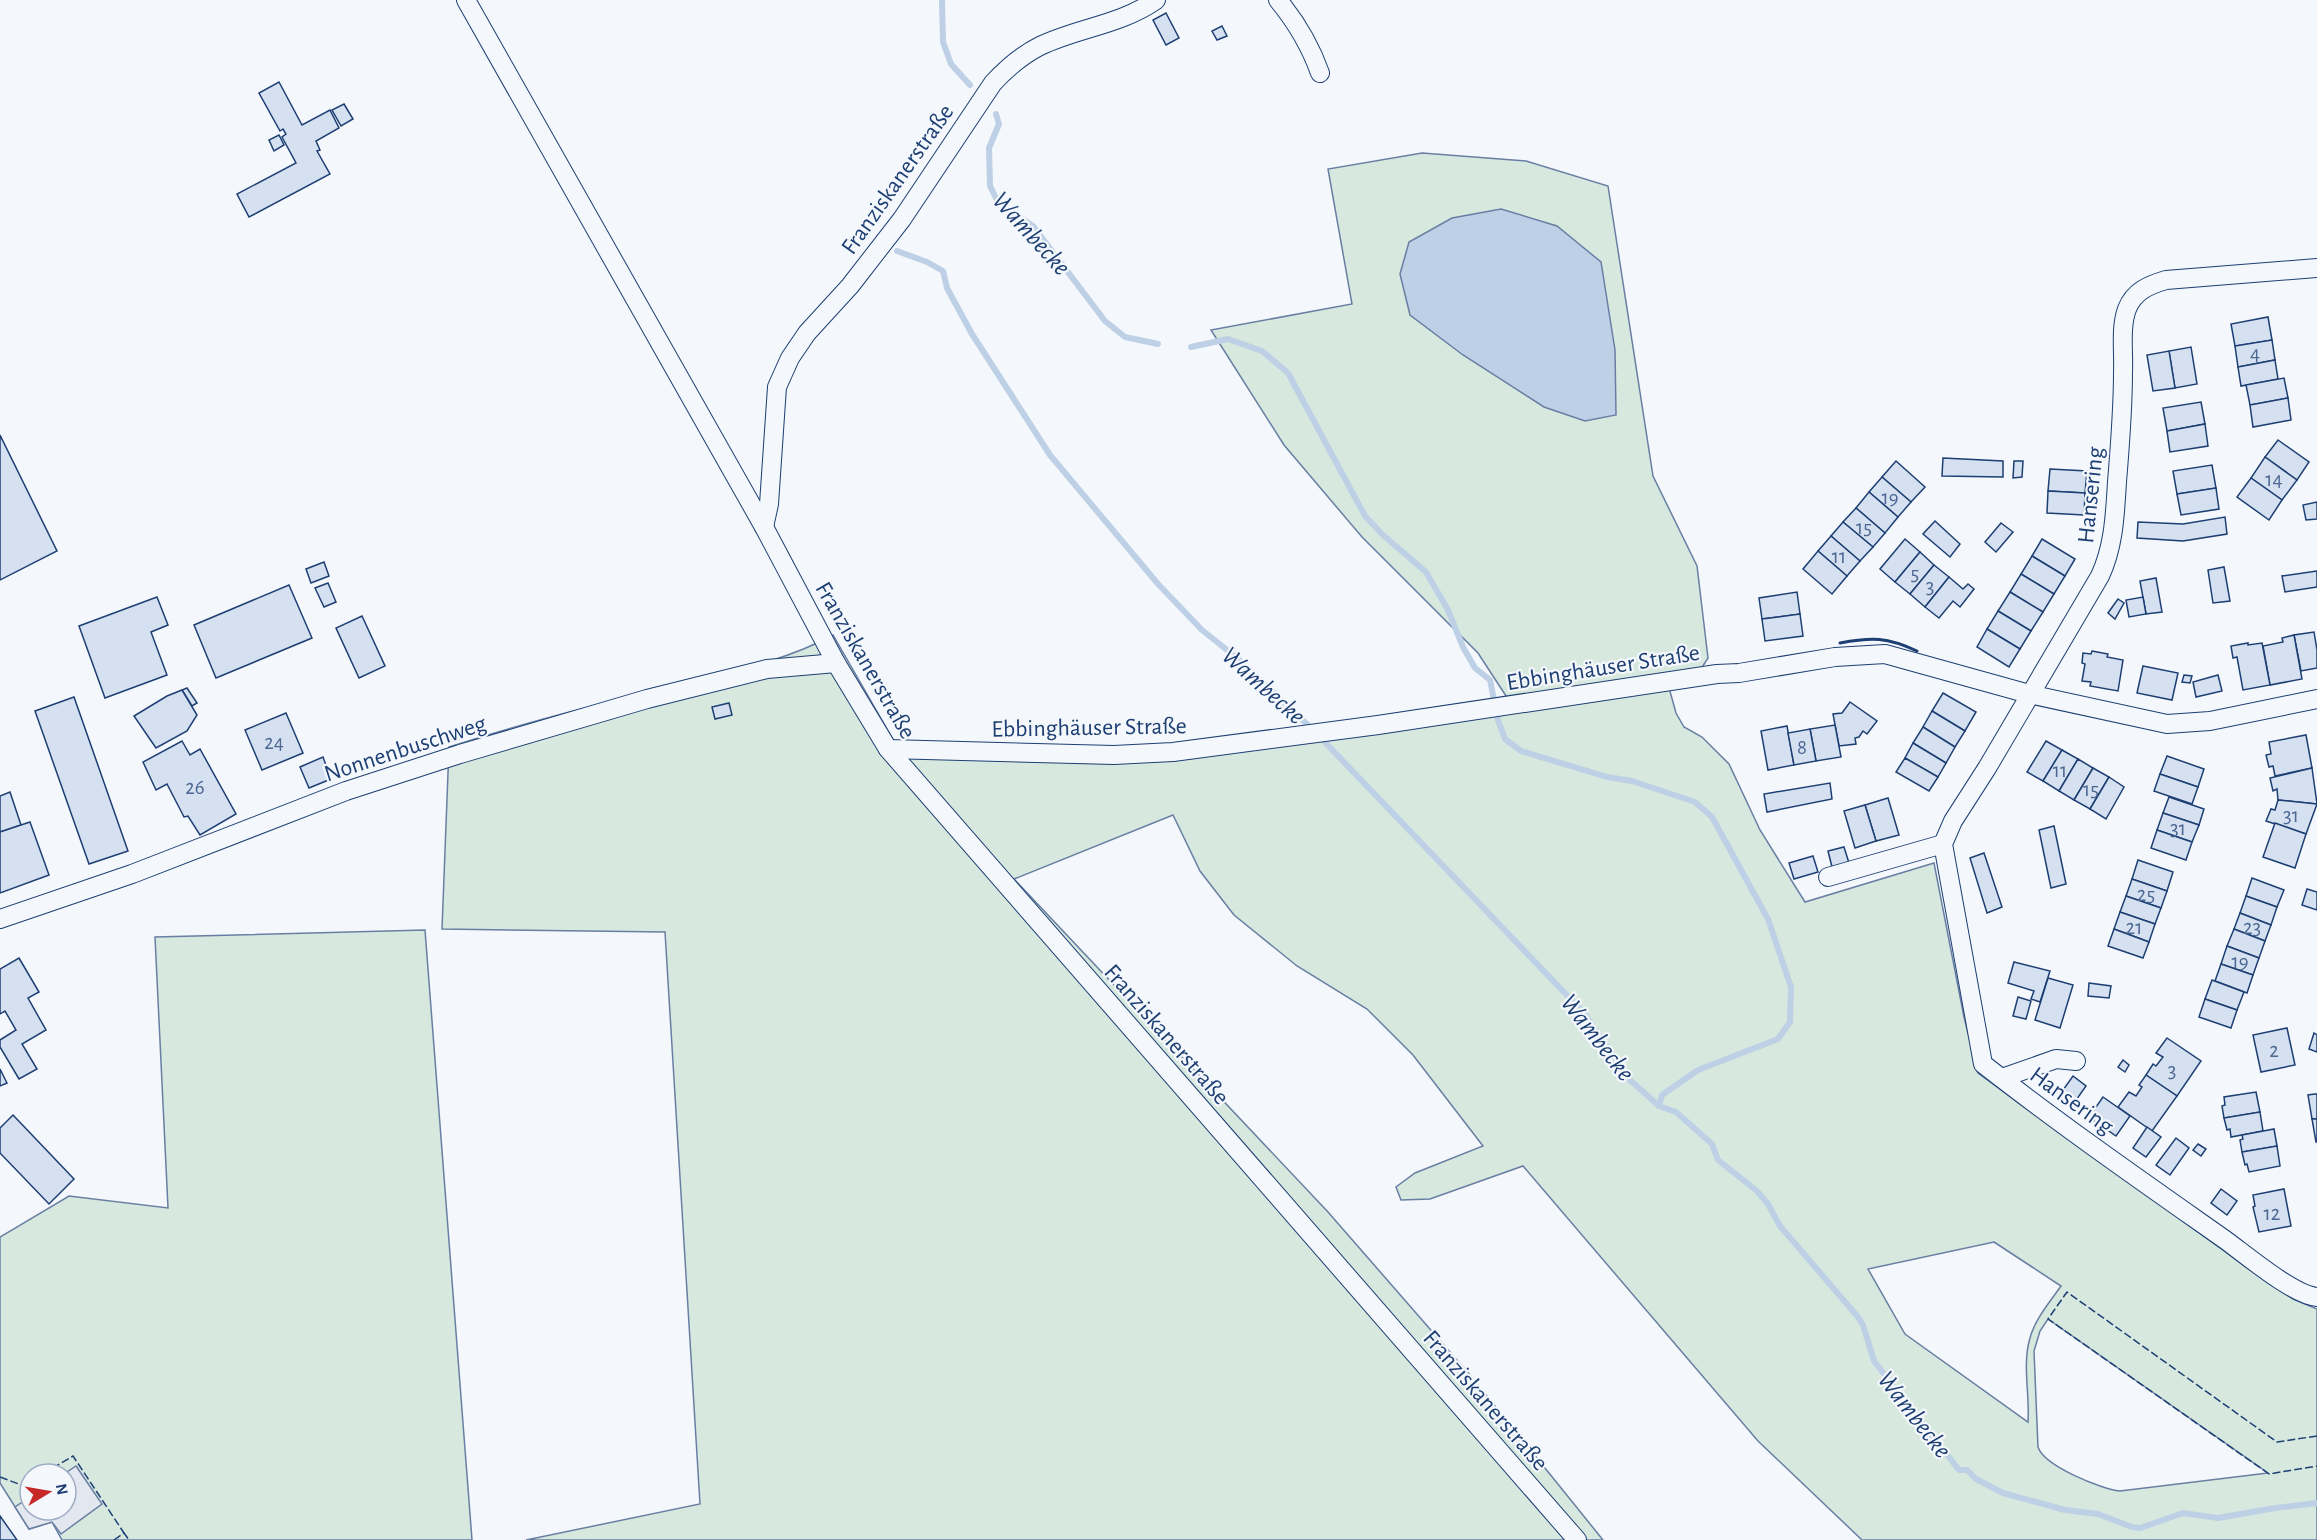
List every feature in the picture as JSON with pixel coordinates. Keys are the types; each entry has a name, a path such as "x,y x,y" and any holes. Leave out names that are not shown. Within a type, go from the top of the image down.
{"street":[{"name":"Franziskanerstraße","path":"466,0 764,527 836,663 888,749 1577,1540"},
{"path":"1278,0 1297,24 1311,48 1320,74"},
{"name":"Franziskanerstraße","path":"764,527 769,504 777,387 790,358 807,333 850,286 902,219 993,83 1012,64 1041,46 1114,21 1152,3"},
{"name":"Hansering","path":"2317,268 2166,280 2150,285 2136,294 2127,309 2123,333 2119,461 2113,533 2108,558 2100,576 1987,768 1953,821 1943,844 1983,1064 2299,1292 2317,1297"},
{"name":"Ebbinghäuser Straße","path":"888,749 1114,755 1173,752 1496,708 1835,657 1885,654 2029,694 2168,724 2210,721 2317,699"},
{"name":"Nonnenbuschweg","path":"0,919 132,874 346,791 460,754 647,699 767,669 836,663"},
{"path":"1828,877 1943,844"},
{"path":"2002,1078 2056,1059 2076,1061"}],"shaded area":[{"path":"1422,153 1526,161 1608,186 1653,476 1697,566 1708,658 1701,669 1666,677 1676,713 1684,727 1702,737 1729,764 1760,830 1805,902 1934,863 1964,1017 1978,1073 2270,1284 2293,1299 2317,1309 2317,1540 1862,1540 1758,1441 1523,1166 1430,1199 1401,1200 1396,1187 1415,1173 1483,1146 1413,1055 1367,1009 1297,966 1234,915 1200,871 1173,815 1014,879 1328,1212 1470,1375 1603,1540 526,1540 700,1504 665,932 442,929 449,747 561,714 755,665 795,652 833,635 894,741 1149,749 1508,699 1478,653 1362,537 1284,445 1211,330 1352,304 1328,169","holes":["1994,1242 2061,1286 2039,1317 2030,1338 2026,1369 2028,1422 1905,1334 1868,1269","2048,1319 2268,1473 2120,1491 2087,1481 2051,1462 2038,1447 2034,1351 2040,1331"]},
{"path":"425,930 472,1540 62,1540 52,1522 78,1522 78,1462 18,1462 18,1512 0,1483 0,1237 69,1196 168,1208 155,937"},
{"path":"78,1469 102,1504 78,1522"},
{"path":"25,1522 52,1522 29,1529"},
{"path":"25,1522 52,1522 29,1529"},
{"path":"52,1522 77,1522 61,1534"}],"water":[{"path":"1501,209 1557,226 1601,262 1615,350 1616,415 1585,421 1544,407 1463,355 1410,315 1400,274 1409,242 1452,218"}],"building":[{"path":"1166,13 1179,38 1166,45 1153,20"},
{"path":"1222,26 1227,36 1217,40 1212,31"},
{"path":"279,82 302,125 330,110 339,128 316,141 320,150 317,151 330,174 249,217 237,194 296,163 282,137 286,134 283,129 280,131 259,93"},
{"path":"344,104 353,119 341,126 332,110"},
{"path":"279,135 284,145 274,151 269,140"},
{"path":"2268,317 2272,340 2235,346 2231,324"},
{"path":"2272,340 2275,360 2238,367 2235,346"},
{"path":"2191,347 2197,384 2175,388 2169,351"},
{"path":"2169,351 2175,388 2153,391 2147,355"},
{"path":"2275,360 2278,379 2241,386 2238,367"},
{"path":"2284,378 2288,398 2250,405 2246,385"},
{"path":"2288,398 2291,420 2253,427 2250,405"},
{"path":"2201,402 2205,424 2167,431 2163,408"},
{"path":"2205,424 2208,446 2170,452 2167,431"},
{"path":"0,435 57,551 0,580"},
{"path":"2278,440 2309,462 2297,480 2265,457"},
{"path":"2265,457 2297,480 2282,500 2251,478"},
{"path":"1943,458 2003,461 2003,477 1942,476"},
{"path":"1896,461 1925,487 1911,502 1882,477"},
{"path":"2014,461 2023,461 2022,477 2013,478"},
{"path":"2212,465 2216,488 2177,494 2173,471"},
{"path":"2050,469 2087,471 2085,493 2048,491"},
{"path":"1882,477 1911,502 1898,517 1869,492"},
{"path":"2251,478 2282,500 2269,520 2237,497"},
{"path":"2216,488 2219,509 2181,515 2177,494"},
{"path":"2048,491 2085,493 2084,515 2047,513"},
{"path":"1869,492 1898,517 1885,533 1856,508"},
{"path":"2317,502 2317,519 2306,520 2303,505"},
{"path":"1856,508 1885,533 1873,547 1843,522"},
{"path":"2225,517 2227,534 2183,541 2137,538 2138,522 2183,524"},
{"path":"1935,521 1960,544 1950,557 1923,534"},
{"path":"1843,522 1873,547 1860,561 1831,536"},
{"path":"2001,523 2013,532 1996,552 1985,542"},
{"path":"1831,536 1860,561 1847,576 1818,551"},
{"path":"1905,539 1920,552 1895,582 1880,569"},
{"path":"2042,539 2075,559 2065,576 2032,556"},
{"path":"1818,551 1847,576 1832,594 1803,569"},
{"path":"1920,552 1934,565 1910,594 1895,582"},
{"path":"2032,556 2065,576 2054,594 2021,574"},
{"path":"324,562 329,576 311,583 306,569"},
{"path":"1934,565 1949,577 1925,607 1910,594"},
{"path":"2224,567 2230,601 2213,603 2208,570"},
{"path":"2317,571 2317,587 2285,592 2282,576"},
{"path":"2021,574 2054,594 2043,612 2010,592"},
{"path":"1949,577 1963,589 1968,584 1974,589 1960,607 1953,601 1939,618 1925,607"},
{"path":"2156,578 2162,612 2146,614 2140,581"},
{"path":"328,583 336,602 324,607 315,588"},
{"path":"289,585 312,638 216,678 194,625"},
{"path":"1797,592 1800,614 1762,619 1759,598"},
{"path":"2010,592 2043,612 2031,631 1998,611"},
{"path":"157,597 168,625 151,632 167,675 105,698 79,626"},
{"path":"2143,597 2146,614 2129,617 2126,600"},
{"path":"2118,599 2124,603 2115,619 2108,613"},
{"path":"1998,611 2031,631 2020,649 1987,629"},
{"path":"1800,614 1803,636 1765,641 1762,619"},
{"path":"362,616 385,666 359,678 336,628"},
{"path":"1987,629 2020,649 2009,667 1977,647"},
{"path":"2314,632 2317,668 2301,671 2294,635"},
{"path":"2294,635 2302,679 2270,685 2263,646 2283,642 2282,638"},
{"path":"2248,643 2248,645 2262,643 2270,685 2243,690 2237,657 2233,658 2231,646"},
{"path":"2092,651 2123,660 2118,691 2090,686 2091,682 2082,681 2085,664 2082,663 2083,653 2091,654"},
{"path":"2143,666 2178,673 2172,700 2137,693"},
{"path":"2184,675 2192,676 2190,683 2182,682"},
{"path":"2218,675 2222,691 2196,697 2193,682"},
{"path":"187,688 197,703 192,706 182,690"},
{"path":"182,690 197,715 187,731 156,748 134,716 167,696"},
{"path":"1943,693 1976,712 1965,731 1932,711"},
{"path":"74,697 128,851 89,864 35,711"},
{"path":"1850,702 1877,721 1867,734 1863,731 1859,737 1855,738 1856,744 1839,746 1833,714 1842,713"},
{"path":"729,703 732,715 715,719 712,707"},
{"path":"1932,711 1965,731 1955,747 1923,727"},
{"path":"286,713 303,753 262,770 245,730"},
{"path":"1835,725 1841,757 1816,761 1810,729"},
{"path":"1787,726 1794,765 1768,770 1761,731"},
{"path":"1923,727 1955,747 1946,763 1913,743"},
{"path":"1810,729 1816,761 1794,765 1788,733"},
{"path":"2306,735 2312,768 2275,776 2273,766 2269,767 2266,755 2271,754 2269,742"},
{"path":"182,741 190,755 200,749 236,814 200,835 188,816 184,817 167,784 156,790 143,762"},
{"path":"2046,741 2062,750 2043,781 2027,772"},
{"path":"1913,743 1946,763 1938,777 1905,758"},
{"path":"2062,750 2078,759 2059,791 2043,781"},
{"path":"2167,756 2204,769 2198,787 2160,774"},
{"path":"323,757 331,779 309,788 300,767"},
{"path":"1905,758 1938,777 1929,791 1896,772"},
{"path":"2078,759 2093,768 2074,800 2059,791"},
{"path":"2093,768 2109,777 2090,809 2074,800"},
{"path":"2312,768 2317,804 2278,800 2277,789 2273,791 2270,778"},
{"path":"2160,774 2198,787 2192,804 2154,791"},
{"path":"2109,777 2124,787 2106,819 2090,809"},
{"path":"1830,783 1832,799 1767,812 1764,794"},
{"path":"10,792 21,825 0,832 0,796"},
{"path":"2169,797 2204,809 2199,825 2163,813"},
{"path":"1888,798 1899,835 1876,841 1865,805"},
{"path":"2278,800 2317,804 2306,834 2266,821 2271,809 2275,810"},
{"path":"1865,805 1876,841 1855,848 1844,811"},
{"path":"2163,813 2199,825 2192,842 2157,830"},
{"path":"30,822 49,875 0,893 0,832"},
{"path":"2275,823 2306,834 2295,868 2263,857"},
{"path":"2054,826 2066,884 2051,888 2039,830"},
{"path":"2157,830 2192,842 2186,860 2151,848"},
{"path":"1844,847 1849,863 1832,867 1828,851"},
{"path":"1984,853 2002,907 1987,913 1970,858"},
{"path":"1813,856 1818,872 1794,879 1789,863"},
{"path":"2138,860 2173,872 2167,891 2132,879"},
{"path":"2252,878 2284,890 2277,907 2246,896"},
{"path":"2132,879 2167,891 2161,908 2126,896"},
{"path":"2307,889 2317,892 2317,910 2302,905"},
{"path":"2126,896 2161,908 2155,924 2120,912"},
{"path":"2246,896 2277,907 2271,925 2240,913"},
{"path":"2120,912 2155,924 2149,942 2114,929"},
{"path":"2240,913 2271,925 2265,941 2234,929"},
{"path":"2114,929 2149,942 2143,958 2108,946"},
{"path":"2234,929 2265,941 2259,958 2227,946"},
{"path":"2227,946 2259,958 2253,975 2221,964"},
{"path":"19,958 39,992 28,998 46,1030 22,1044 37,1069 19,1079 0,1047 0,1040 16,1030 5,1011 0,1014 0,969"},
{"path":"2014,962 2050,971 2040,1002 2031,999 2034,991 2008,983"},
{"path":"2221,964 2253,975 2247,993 2215,981"},
{"path":"2048,978 2073,985 2060,1028 2035,1020"},
{"path":"2212,980 2244,992 2237,1010 2205,999"},
{"path":"2089,983 2111,986 2109,998 2088,996"},
{"path":"2018,997 2031,1001 2026,1019 2013,1016"},
{"path":"2205,999 2237,1010 2231,1028 2199,1017"},
{"path":"2287,1028 2295,1065 2261,1072 2253,1035"},
{"path":"2314,1033 2317,1035 2317,1052 2309,1049"},
{"path":"2167,1038 2201,1061 2177,1096 2146,1075 2153,1064 2156,1066 2163,1057 2156,1053"},
{"path":"2123,1060 2129,1065 2125,1072 2118,1067"},
{"path":"0,1069 7,1083 0,1086"},
{"path":"2146,1075 2177,1096 2152,1131 2118,1107 2129,1092 2136,1096 2142,1087 2139,1085"},
{"path":"2073,1076 2086,1086 2072,1106 2058,1097"},
{"path":"2256,1092 2260,1112 2224,1118 2222,1106 2225,1105 2224,1097"},
{"path":"2317,1094 2317,1119 2312,1119 2308,1095"},
{"path":"2103,1097 2130,1116 2116,1136 2089,1117"},
{"path":"2260,1112 2263,1131 2231,1137 2230,1129 2227,1130 2224,1118"},
{"path":"13,1115 74,1179 49,1204 0,1153 0,1128"},
{"path":"2312,1119 2317,1119 2317,1142 2316,1142"},
{"path":"2147,1127 2161,1137 2146,1157 2133,1148"},
{"path":"2274,1129 2277,1146 2242,1152 2240,1140 2243,1139 2242,1135"},
{"path":"2176,1138 2189,1148 2170,1175 2156,1165"},
{"path":"2198,1144 2206,1149 2201,1156 2193,1150"},
{"path":"2277,1146 2280,1166 2249,1172 2242,1152"},
{"path":"2221,1189 2237,1201 2227,1215 2211,1203"},
{"path":"2284,1189 2291,1226 2259,1232 2253,1207 2255,1206 2253,1195"},
{"path":"0,1516 17,1540 0,1540"}],"waterway":[{"name":"Wambecke","path":"942,0 943,42 951,64 970,85"},
{"name":"Wambecke","path":"996,114 999,124 989,148 990,186 999,204 1033,226 1105,321 1125,337 1158,344"},
{"name":"Wambecke","path":"897,251 927,262 943,271 947,288 972,334 1050,455 1158,584 1202,630 1237,658 1312,729"},
{"name":"Wambecke","path":"1191,347 1228,339 1262,351 1288,373 1365,516 1383,535 1426,572 1448,610 1463,647 1475,668 1490,680 1498,720 1505,739 1521,751 1607,777 1632,781 1695,802 1712,817 1768,919 1791,987 1790,1022 1778,1039 1698,1070 1662,1095 1659,1106"},
{"name":"Wambecke","path":"1319,736 1583,1012 1631,1081 1659,1106 1676,1112 1712,1144 1718,1160 1757,1191 1768,1204 1780,1226 1858,1317 1863,1325 1874,1361 1959,1470 1967,1470 1976,1479 2003,1493 2065,1510 2098,1514 2140,1528 2183,1513 2218,1518 2317,1503"}],"fence":[{"path":"2317,1436 2277,1442 2067,1292 2048,1319 2269,1474 2317,1466"},
{"path":"63,1462 73,1456 77,1462"},
{"path":"78,1464 124,1533"},
{"path":"0,1477 18,1484"},
{"path":"114,1540 124,1533 129,1540"}],"wall":[{"path":"1840,643 1879,640 1897,643 1917,651"}]}
